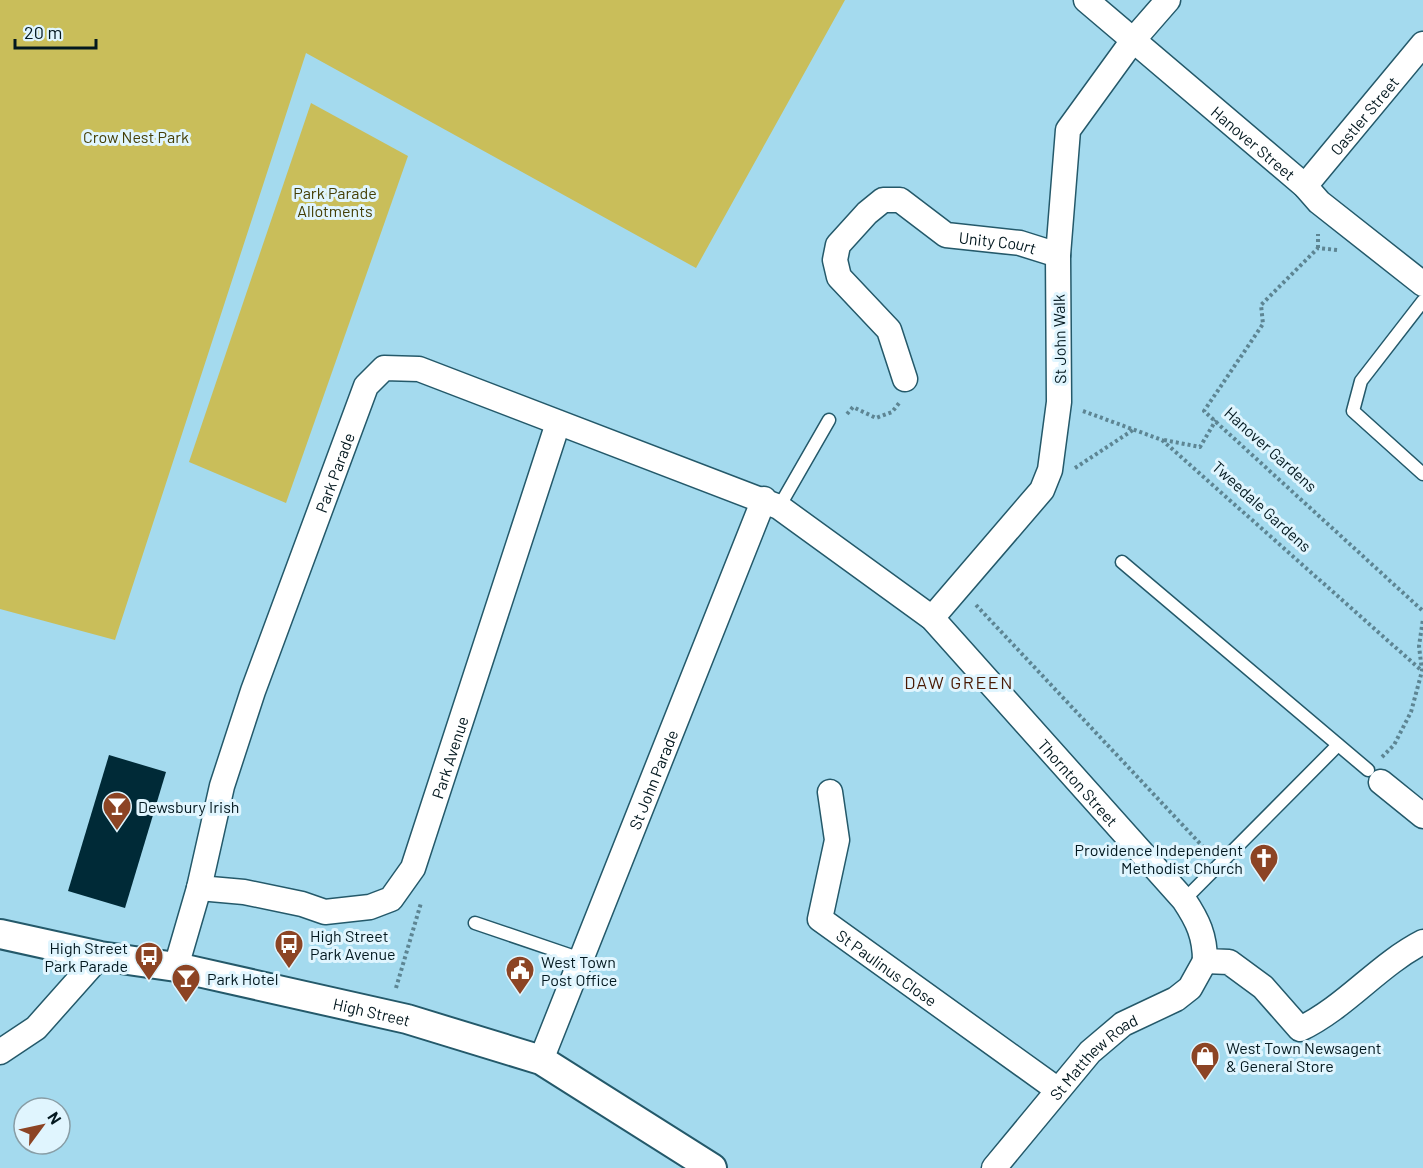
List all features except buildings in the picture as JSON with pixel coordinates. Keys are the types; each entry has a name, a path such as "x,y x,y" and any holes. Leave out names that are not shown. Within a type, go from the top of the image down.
{"street":[{"name":"Hanover Street","path":"1086,0 1305,186 1319,202 1423,284"},
{"name":"St John Walk","path":"932,618 1042,490 1050,470 1059,402 1058,255 1068,130 1134,39 1168,0"},
{"name":"Oastler Street","path":"1305,186 1423,44"},
{"name":"Unity Court","path":"906,379 889,330 839,277 835,261 838,245 867,213 883,200 900,200 946,235 1020,243 1058,255"},
{"name":"Park Parade","path":"176,967 199,888 222,786 253,691 366,386 384,368 419,369 771,503"},
{"name":"Park Avenue","path":"199,888 243,892 302,904 325,912 370,907 391,899 413,868 558,423"},
{"name":"Thornton Street","path":"771,503 932,618 1184,900 1199,923 1205,942 1205,961"},
{"name":"St John Parade","path":"541,1060 771,503"},
{"path":"1375,776 1423,816"},
{"name":"St Paulinus Close","path":"830,792 837,840 820,919 1058,1090"},
{"name":"High Street","path":"0,934 100,956 176,967 388,1015 541,1060 712,1168"},
{"path":"1205,961 1229,962 1263,987 1300,1029 1324,1017 1406,951 1423,942"},
{"path":"0,1052 36,1028 100,956"},
{"name":"St Matthew Road","path":"994,1168 1090,1052 1123,1024 1176,999 1190,988 1205,961"}],"lane":[{"path":"1423,301 1361,381 1353,411 1423,474"},
{"path":"771,503 829,420"},
{"path":"1122,562 1375,776"},
{"path":"1184,900 1338,745"},
{"path":"475,923 581,959"}],"path":[{"name":"Hanover Gardens","path":"1361,235 1338,250 1318,248 1261,305 1263,324 1204,411 1423,610"},
{"path":"829,420 836,426 853,407 876,418 892,412 904,397 906,379"},
{"name":"Tweedale Gardens","path":"1059,402 1162,440 1422,670"},
{"path":"1162,440 1200,447 1216,420"},
{"path":"1042,490 1133,430"},
{"path":"959,587 1220,864"},
{"path":"1375,776 1411,712 1422,670 1419,646 1423,619"},
{"path":"388,1015 428,880 413,868"}],"green space":[{"name":"Crow Nest Park","path":"0,0 845,0 696,268 306,53 115,640 0,609"},
{"name":"Park Parade Allotments","path":"311,103 408,156 286,503 189,462"}],"place":[{"name":"Dewsbury Irish","path":"117,832"},
{"name":"Providence Independent Methodist Church","path":"1264,884"},
{"name":"High Street Park Avenue","path":"289,970"},
{"name":"High Street Park Parade","path":"149,982"},
{"name":"West Town Post Office","path":"520,996"},
{"name":"Park Hotel","path":"186,1004"},
{"name":"West Town Newsagent & General Store","path":"1205,1082"}],"district":[{"name":"DAW GREEN","path":"959,682"}]}
